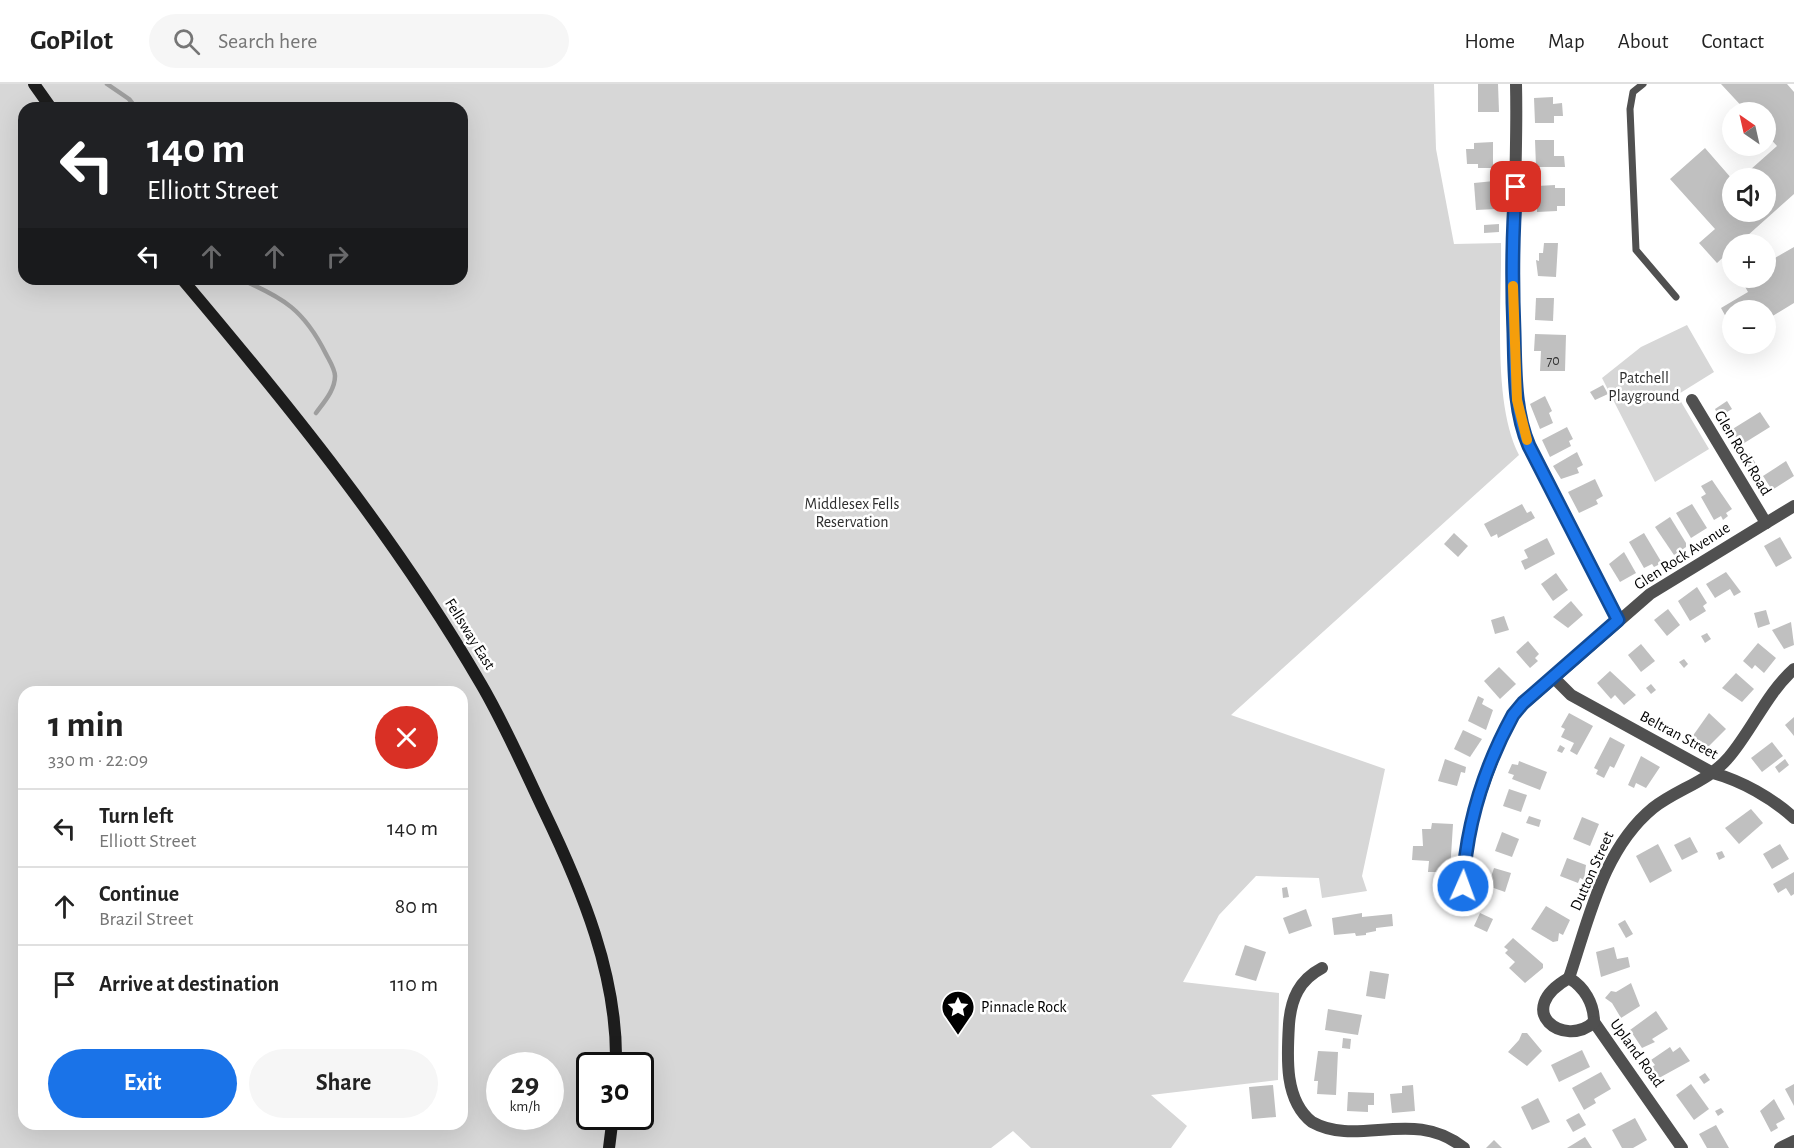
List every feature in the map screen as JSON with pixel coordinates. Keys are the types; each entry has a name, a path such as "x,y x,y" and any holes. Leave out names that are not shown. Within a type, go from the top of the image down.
{"main road":[{"path":"34,84 47,102"},
{"name":"Fellsway East","path":"187,285 365,505 482,685 553,830 589,914 609,993 615,1052"},
{"path":"609,1148 611,1130"}],"street":[{"path":"1516,84 1517,167 1512,258 1518,410 1529,446 1618,620"},
{"name":"Glen Rock Road","path":"1692,400 1766,523"},
{"name":"Glen Rock Avenue","path":"1463,886 1464,858 1472,816 1505,729 1518,709 1618,620 1661,586 1794,506"},
{"name":"Dutton Street","path":"1569,978 1596,897 1624,836 1656,805 1713,773 1729,757 1794,669"},
{"name":"Beltran Street","path":"1553,676 1571,695 1713,773 1733,779 1794,818"},
{"path":"1322,968 1305,978 1290,1011 1288,1048 1293,1098 1299,1111 1316,1125 1354,1141 1402,1131 1436,1132 1446,1135 1464,1148"},
{"path":"1569,978 1554,987 1545,997 1542,1008 1546,1018 1557,1028 1569,1031 1584,1028 1594,1022"},
{"name":"Upland Road","path":"1569,978 1581,987 1589,998 1594,1022 1680,1147"},
{"path":"1780,1148 1794,1141"}],"lane":[{"path":"1643,84 1633,92 1630,109 1636,250 1676,297"}],"green space":[{"name":"Middlesex Fells Reservation","path":"0,84 1434,84 1436,149 1454,244 1501,243 1502,381 1505,408 1519,455 1231,715 1385,769 1362,876 1367,891 1322,898 1319,878 1256,876 1219,915 1183,982 1279,993 1278,1080 1151,1095 1187,1126 1171,1148 1031,1148 1013,1131 991,1148 0,1148"},
{"name":"Patchell Playground","path":"1687,325 1714,372 1677,395 1709,449 1655,482 1602,378 1641,347"}],"building":[{"path":"1478,84 1498,84 1499,112 1478,112"},
{"path":"1721,84 1787,84 1794,92 1794,194 1776,210 1776,168 1752,168 1766,156 1776,156 1776,102 1738,102"},
{"path":"1553,97 1553,104 1562,103 1563,116 1554,116 1554,123 1535,123 1534,98"},
{"path":"1535,140 1554,140 1554,156 1564,156 1565,167 1536,167"},
{"path":"1493,142 1493,168 1478,168 1478,164 1467,164 1466,149 1474,149 1474,143"},
{"path":"1705,148 1722,168 1722,222 1763,222 1749,234 1722,234 1722,258 1717,263 1699,243 1715,229 1670,179"},
{"path":"1494,181 1496,209 1476,210 1474,183"},
{"path":"1555,185 1555,188 1565,188 1565,206 1557,206 1557,211 1537,212 1537,186"},
{"path":"1499,224 1499,232 1484,233 1484,225"},
{"path":"1544,243 1558,243 1556,277 1538,276 1536,260 1539,261 1539,253 1543,253"},
{"path":"1794,247 1794,303 1776,314 1776,300 1734,300 1748,292 1746,288 1776,288 1776,257"},
{"path":"1536,298 1554,298 1553,321 1535,320"},
{"path":"1535,334 1566,335 1565,371 1540,371 1541,351 1534,351"},
{"path":"1603,385 1608,394 1595,400 1590,392"},
{"path":"1545,396 1552,411 1549,413 1553,423 1540,429 1530,404"},
{"path":"1727,401 1732,409 1719,417 1715,409"},
{"path":"1760,412 1770,427 1741,445 1731,430"},
{"path":"1567,427 1573,439 1569,441 1571,446 1550,457 1542,440"},
{"path":"1577,452 1583,465 1577,468 1579,473 1561,479 1553,466"},
{"path":"1749,453 1758,467 1750,472 1742,458"},
{"path":"1786,461 1794,476 1772,490 1763,476"},
{"path":"1595,479 1603,496 1596,500 1598,504 1579,513 1568,492"},
{"path":"1712,480 1732,509 1726,513 1728,516 1723,520 1721,516 1714,520 1701,497 1706,494 1701,486"},
{"path":"1522,504 1527,513 1531,511 1535,518 1498,538 1497,534 1491,537 1484,524"},
{"path":"1692,504 1707,528 1691,538 1676,513"},
{"path":"1670,517 1686,543 1686,547 1674,555 1655,527"},
{"path":"1454,533 1468,546 1458,557 1444,544"},
{"path":"1644,533 1662,563 1654,567 1652,564 1644,568 1629,542"},
{"path":"1780,537 1792,558 1776,567 1764,546"},
{"path":"1547,538 1555,554 1525,570 1521,561 1528,558 1524,550"},
{"path":"1624,552 1636,573 1620,582 1609,564"},
{"path":"1726,572 1741,592 1734,596 1730,589 1715,598 1706,584"},
{"path":"1556,573 1568,590 1553,601 1541,584"},
{"path":"1697,587 1707,603 1703,606 1706,611 1690,621 1678,601"},
{"path":"1571,601 1583,615 1568,628 1553,617"},
{"path":"1668,609 1680,625 1667,636 1654,620"},
{"path":"1766,610 1770,624 1758,628 1754,613"},
{"path":"1504,616 1509,630 1495,634 1491,620"},
{"path":"1791,622 1794,645 1784,649 1772,630"},
{"path":"1707,633 1711,639 1705,643 1701,636"},
{"path":"1528,641 1539,654 1535,658 1538,661 1530,668 1516,652"},
{"path":"1758,643 1776,658 1764,673 1755,665 1752,669 1743,661"},
{"path":"1641,644 1655,661 1641,672 1628,655"},
{"path":"1684,659 1688,664 1684,668 1679,662"},
{"path":"1499,667 1516,684 1500,699 1484,681"},
{"path":"1610,671 1636,695 1624,705 1615,695 1611,699 1597,683"},
{"path":"1736,673 1754,689 1742,702 1722,688"},
{"path":"1651,684 1656,690 1651,694 1646,688"},
{"path":"1478,696 1484,699 1482,704 1493,710 1486,730 1468,721"},
{"path":"1569,713 1593,726 1577,755 1570,751 1574,743 1561,737 1565,729 1561,727"},
{"path":"1709,713 1726,729 1707,748 1692,737"},
{"path":"1794,717 1794,736 1785,725"},
{"path":"1463,730 1482,739 1470,757 1454,749"},
{"path":"1610,737 1625,745 1614,768 1610,766 1604,778 1596,774 1598,770 1594,768"},
{"path":"1772,742 1783,756 1762,772 1751,758"},
{"path":"1560,745 1565,748 1562,753 1557,751"},
{"path":"1641,756 1660,767 1646,788 1636,783 1634,788 1628,785"},
{"path":"1445,759 1466,767 1465,773 1461,772 1457,786 1438,781"},
{"path":"1785,759 1789,765 1779,773 1775,767"},
{"path":"1519,761 1547,772 1540,790 1512,779 1514,775 1508,773 1512,764 1518,765"},
{"path":"1509,789 1527,795 1521,812 1503,806"},
{"path":"1751,809 1763,823 1739,844 1725,828"},
{"path":"1529,816 1541,820 1539,827 1526,823"},
{"path":"1582,817 1599,824 1590,846 1573,839"},
{"path":"1432,823 1453,824 1449,888 1437,887 1436,872 1428,872 1429,861 1412,860 1413,846 1423,846 1422,829 1431,829"},
{"path":"1502,832 1519,839 1512,857 1495,851"},
{"path":"1690,837 1698,852 1682,860 1674,845"},
{"path":"1658,844 1672,871 1650,883 1636,856"},
{"path":"1780,844 1789,859 1772,869 1763,854"},
{"path":"1722,851 1725,857 1719,860 1716,853"},
{"path":"1567,858 1586,865 1584,880 1580,878 1578,883 1560,876"},
{"path":"1494,868 1511,873 1505,892 1488,886"},
{"path":"1794,872 1794,894 1791,896 1786,888 1778,893 1773,884"},
{"path":"1287,887 1289,897 1283,898 1282,888"},
{"path":"1546,906 1570,920 1563,935 1559,933 1558,941 1553,942 1531,929"},
{"path":"1306,909 1312,926 1289,934 1283,918"},
{"path":"1362,913 1362,917 1392,914 1393,926 1376,928 1376,931 1366,933 1366,935 1356,936 1355,933 1334,935 1332,918"},
{"path":"1480,913 1493,919 1487,932 1474,926"},
{"path":"1625,920 1633,934 1626,938 1618,924"},
{"path":"1513,938 1543,964 1543,968 1525,983 1509,968 1515,962 1505,953 1508,950 1504,947"},
{"path":"1245,945 1266,952 1256,981 1235,975"},
{"path":"1614,947 1617,959 1628,957 1630,967 1601,977 1596,952"},
{"path":"1370,971 1389,974 1385,999 1366,996"},
{"path":"1631,983 1640,1006 1621,1018 1612,1003 1605,998 1611,991 1616,992"},
{"path":"1328,1009 1362,1015 1358,1035 1325,1030"},
{"path":"1656,1011 1668,1029 1652,1039 1655,1042 1642,1048 1630,1030"},
{"path":"1522,1033 1527,1033 1542,1051 1527,1066 1508,1052"},
{"path":"1343,1038 1351,1039 1350,1049 1342,1048"},
{"path":"1670,1047 1673,1052 1680,1047 1690,1061 1659,1078 1652,1067 1655,1065 1651,1060"},
{"path":"1582,1050 1590,1067 1559,1082 1551,1065"},
{"path":"1318,1051 1338,1052 1336,1095 1317,1094 1318,1081 1314,1081"},
{"path":"1601,1072 1611,1089 1594,1099 1596,1103 1584,1110 1572,1088"},
{"path":"1705,1073 1710,1080 1704,1084 1699,1077"},
{"path":"1691,1084 1709,1109 1694,1120 1676,1095"},
{"path":"1794,1084 1794,1106 1785,1089"},
{"path":"1273,1085 1276,1117 1252,1119 1249,1087"},
{"path":"1413,1085 1415,1111 1392,1113 1390,1094 1402,1093 1402,1086"},
{"path":"1348,1092 1374,1093 1374,1105 1368,1105 1368,1112 1347,1111"},
{"path":"1538,1098 1550,1122 1532,1130 1521,1107"},
{"path":"1774,1099 1785,1119 1776,1124 1778,1128 1771,1132 1760,1111"},
{"path":"1721,1108 1724,1112 1718,1116 1715,1111"},
{"path":"1579,1113 1586,1125 1573,1132 1566,1120"},
{"path":"1635,1118 1647,1140 1633,1148 1622,1148 1612,1130"},
{"path":"1716,1125 1729,1148 1707,1148 1699,1134"},
{"path":"1585,1137 1592,1148 1567,1148"},
{"path":"1494,1140 1502,1148 1486,1148"}],"waterway":[{"path":"107,84 131,102"},
{"path":"252,285 281,299 301,316 318,339 332,365 335,381 326,400 316,413"}],"slow traffic":[{"path":"1513,286 1517,400 1527,440"}],"place":[{"name":"Pinnacle Rock","path":"958,1036"}],"route":[{"path":"1463,886 1464,858 1472,816 1505,729 1513,715 1523,703 1618,620 1529,446 1521,421 1517,400 1513,308 1513,226 1516,187"}]}
